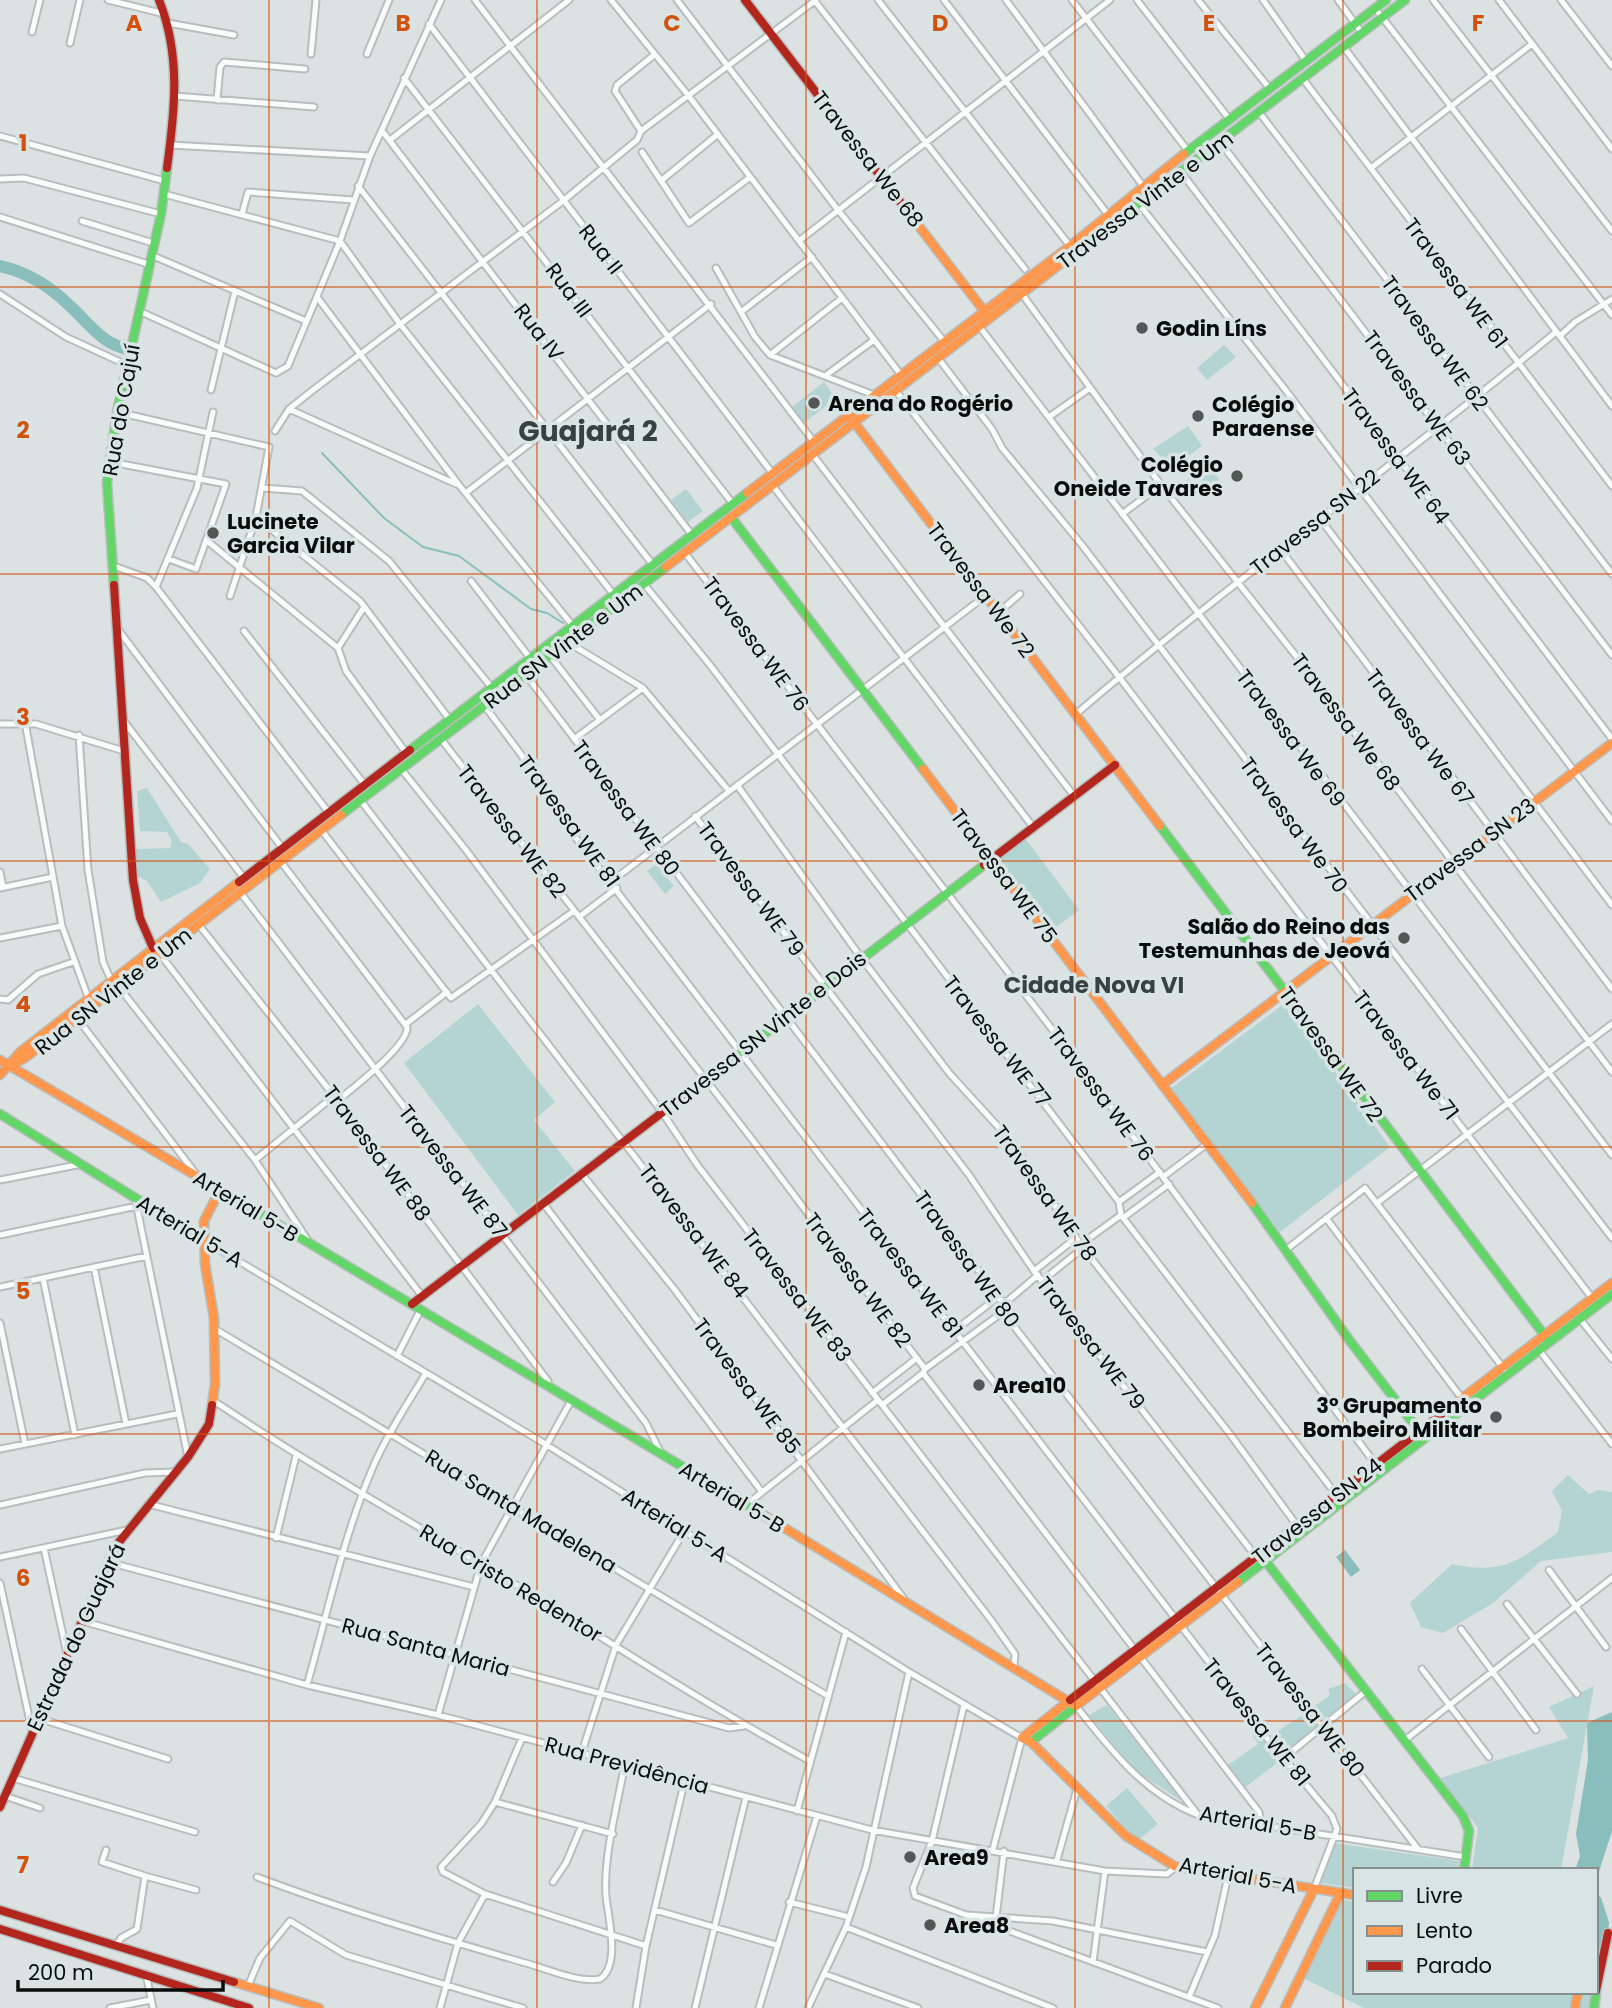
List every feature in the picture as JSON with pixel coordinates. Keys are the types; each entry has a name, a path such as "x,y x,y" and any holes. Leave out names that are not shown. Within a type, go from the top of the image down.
{"main road":[{"name":"Rua do Cajuí","path":"157,951 141,918 135,889 120,717 107,483 117,412 160,214 170,145 175,96 174,50 167,19 159,0"},
{"name":"Travessa We 68","path":"745,0 990,318"},
{"name":"Travessa Vinte e Um","path":"874,395 1386,0"},
{"name":"Travessa Vinte e Um","path":"885,400 1405,0"},
{"path":"1005,294 1011,302"},
{"path":"956,331 962,340"},
{"name":"Rua SN Vinte e Um","path":"157,951 199,925 240,892 283,849 332,810 874,395"},
{"name":"Rua SN Vinte e Um","path":"10,1066 25,1058 77,1018 100,994 157,951 244,878 281,862 885,400"},
{"name":"Travessa We 72","path":"848,415 984,597 1115,765"},
{"name":"Travessa WE 75","path":"732,517 1287,1249 1350,1341 1425,1438"},
{"path":"500,682 506,690"},
{"name":"Travessa SN 23","path":"1162,1085 1612,741"},
{"name":"Travessa SN Vinte e Dois","path":"412,1304 1115,765"},
{"name":"Travessa WE 72","path":"1115,765 1418,1172 1547,1338"},
{"path":"332,810 341,816"},
{"name":"Rua SN Vinte e Um","path":"10,1066 20,1052 88,997 100,994"},
{"name":"Arterial 5-B","path":"0,1060 551,1386 1073,1703"},
{"path":"0,1075 10,1066"},
{"name":"Arterial 5-A","path":"0,1114 82,1164 136,1202 204,1240"},
{"name":"Estrada do Guajará","path":"0,1807 108,1562 127,1530 188,1457 209,1424 214,1401 214,1329 204,1221 220,1190"},
{"name":"Travessa SN 24","path":"1339,1499 1386,1468 1467,1406 1505,1371 1612,1283"},
{"name":"Travessa SN 24","path":"1219,1592 1267,1563 1376,1465 1461,1397 1539,1350 1547,1338 1580,1319 1612,1294"},
{"name":"Travessa SN 24","path":"1027,1740 1219,1592 1257,1558 1301,1530"},
{"name":"Travessa WE 79","path":"1267,1563 1466,1820 1469,1828 1464,1868"},
{"name":"Arterial 5-A","path":"1027,1740 1126,1836 1176,1867 1353,1895"},
{"path":"1255,2008 1314,1889"},
{"path":"1284,2008 1340,1894"},
{"path":"0,1910 319,2008"},
{"path":"0,1929 174,1982 249,2008"},
{"path":"1598,1984 1610,1933"},
{"path":"174,1982 179,1965"}],"street":[{"path":"32,32 40,0"},
{"path":"70,43 80,0"},
{"path":"108,0 167,19 234,35"},
{"path":"311,54 316,0"},
{"path":"367,54 389,0"},
{"path":"139,311 276,373 289,364 340,241 370,156 441,0"},
{"path":"475,0 814,442"},
{"path":"558,0 567,2"},
{"path":"611,0 688,95 901,374"},
{"path":"677,0 838,210 943,340"},
{"path":"275,431 289,409 606,168 637,140 640,131 815,0 1025,269"},
{"path":"878,0 1070,246"},
{"path":"944,0 1109,216"},
{"path":"1006,0 1143,186"},
{"path":"1072,0 1188,151"},
{"path":"800,240 1110,0"},
{"path":"1137,0 1230,120"},
{"path":"1198,0 1270,89"},
{"path":"1263,0 1306,61"},
{"path":"1338,0 1362,33"},
{"path":"1433,0 1612,231"},
{"path":"1499,0 1612,149"},
{"path":"1561,0 1612,66"},
{"path":"390,140 567,2"},
{"path":"1375,8 1612,316"},
{"name":"Rua II","path":"429,24 773,474"},
{"path":"1337,38 1612,406"},
{"path":"1371,168 1532,44"},
{"path":"640,131 616,95 617,86 654,55"},
{"path":"217,100 220,67 224,62 305,69"},
{"name":"Rua III","path":"404,78 430,108 733,504"},
{"name":"Travessa WE 61","path":"1303,79 1612,486"},
{"path":"175,96 314,107"},
{"name":"Travessa WE 62","path":"1259,112 1612,574"},
{"name":"Rua IV","path":"383,132 590,398 692,535"},
{"path":"662,180 717,135"},
{"path":"0,143 1,136 165,181"},
{"name":"Travessa WE 63","path":"1220,142 1612,655"},
{"path":"170,145 370,156"},
{"path":"642,152 689,223 749,178"},
{"name":"Travessa WE 64","path":"1181,172 1612,741"},
{"path":"0,179 24,178 160,214"},
{"path":"358,186 653,565"},
{"path":"242,214 248,192 353,200"},
{"path":"163,194 340,241 400,324 614,595"},
{"path":"1139,204 1612,821"},
{"path":"0,217 148,264"},
{"path":"82,221 153,243"},
{"path":"150,254 306,321"},
{"path":"741,313 812,257"},
{"path":"716,268 759,343 770,355 885,400"},
{"path":"211,390 234,291"},
{"path":"0,294 45,326 127,365"},
{"path":"1022,294 1161,485 1238,582"},
{"path":"317,297 459,485 573,626"},
{"path":"770,355 842,299"},
{"name":"Travessa SN 22","path":"1076,714 1158,645 1360,490 1398,457 1518,364 1582,317 1612,299"},
{"path":"467,492 710,304"},
{"name":"Travessa We 69","path":"973,319 1612,1156"},
{"path":"825,376 874,340"},
{"path":"938,358 992,429 1002,448 1082,545 1158,645"},
{"path":"1049,417 1090,388"},
{"path":"896,390 1119,677"},
{"path":"289,409 459,485"},
{"path":"117,412 265,445 269,450 256,517 230,596"},
{"path":"156,587 199,478 213,412"},
{"path":"813,455 1074,796"},
{"path":"111,462 226,484 196,569 169,559"},
{"path":"1122,514 1161,485"},
{"path":"774,486 1033,827"},
{"path":"263,488 302,491 396,567 492,688"},
{"path":"256,517 354,595 450,720"},
{"path":"1321,520 1612,905"},
{"path":"206,540 338,648 346,671 407,754"},
{"name":"Travessa We 67","path":"1281,550 1612,989"},
{"name":"Travessa WE 76","path":"685,553 1162,1175 1376,1465"},
{"path":"111,565 147,578 156,587 332,810"},
{"path":"471,581 530,658"},
{"name":"Travessa We 68","path":"1238,582 1454,862"},
{"name":"Travessa WE 77","path":"644,584 1119,1202 1122,1217 1339,1499"},
{"path":"998,613 1020,594"},
{"path":"612,881 984,597"},
{"path":"338,648 364,607"},
{"path":"115,625 283,849"},
{"path":"244,631 365,785"},
{"path":"569,643 643,688 729,791"},
{"name":"Travessa We 70","path":"1158,645 1508,1103"},
{"path":"544,648 600,720"},
{"name":"Travessa WE 80","path":"519,666 1219,1592 1418,1849"},
{"name":"Travessa We 71","path":"1119,677 1592,1298"},
{"path":"574,739 643,688"},
{"name":"Travessa WE 81","path":"484,705 520,753 569,829 612,881 1178,1623 1335,1821 1337,1829 1334,1836"},
{"path":"120,717 244,878"},
{"path":"0,724 25,722 79,735 124,751"},
{"path":"25,722 62,926 88,997"},
{"path":"79,735 88,870 103,962 114,983 256,1160 310,1244"},
{"name":"Travessa WE 82","path":"441,739 751,1138 1137,1654 1259,1812 1261,1825"},
{"name":"Travessa WE 83","path":"402,770 466,850 662,1112 698,1166 1198,1815"},
{"name":"Travessa WE 78","path":"737,785 862,959 950,1074 1012,1142 1076,1238 1301,1530"},
{"name":"Travessa WE 84","path":"361,801 624,1140 1012,1649 1016,1659 1014,1666"},
{"name":"Travessa WE 79","path":"695,816 969,1175 1042,1281 1257,1558 1267,1563"},
{"path":"322,831 454,998 574,911"},
{"path":"256,1160 293,1129 376,1070 407,1035 406,1024 281,862"},
{"path":"1454,862 1612,1072"},
{"path":"0,872 1,888 53,877"},
{"path":"579,917 617,888"},
{"name":"Travessa WE 87","path":"240,892 646,1423 661,1453"},
{"name":"Travessa WE 88","path":"199,925 336,1099 551,1386"},
{"path":"0,938 62,926"},
{"path":"157,951 422,1296"},
{"path":"0,999 8,1000 38,974 73,962"},
{"path":"406,1024 447,992"},
{"path":"77,1018 199,1177"},
{"path":"1377,1203 1612,1024"},
{"path":"1508,1103 1612,1238"},
{"path":"1119,1202 1207,1144"},
{"path":"0,1180 82,1164"},
{"name":"Travessa WE 85","path":"581,1173 676,1290 908,1605"},
{"path":"1042,1281 1082,1246 1168,1184"},
{"path":"1287,1249 1367,1189 1505,1371"},
{"path":"0,1235 136,1202 177,1414 188,1457"},
{"path":"543,1202 762,1492"},
{"path":"1326,1218 1467,1406"},
{"path":"746,1505 842,1429 962,1342 1004,1308 1036,1273 1076,1238"},
{"name":"Arterial 5-A","path":"204,1240 547,1445 909,1672 1027,1740"},
{"path":"0,1287 147,1256"},
{"path":"94,1267 126,1424"},
{"path":"43,1278 75,1435"},
{"path":"954,1331 998,1297"},
{"path":"397,1356 421,1309"},
{"path":"1580,1319 1612,1359"},
{"path":"0,1323 25,1444"},
{"name":"Rua Santa Madelena","path":"214,1329 828,1696"},
{"path":"1539,1350 1612,1444"},
{"path":"872,1393 917,1358"},
{"path":"307,1685 341,1555 362,1494 390,1432 426,1373"},
{"path":"438,1715 481,1564 572,1399"},
{"name":"Rua Cristo Redentor","path":"214,1401 296,1455 616,1645 744,1726 810,1762"},
{"path":"0,1449 177,1414"},
{"path":"276,1538 296,1455"},
{"path":"1376,1465 1386,1468"},
{"path":"0,1505 145,1473 176,1472"},
{"path":"148,1504 474,1587"},
{"path":"0,1557 127,1530"},
{"path":"582,1752 616,1645 685,1530"},
{"path":"44,1548 67,1654"},
{"name":"Rua Santa Maria","path":"108,1562 729,1728 744,1726"},
{"path":"1549,1570 1606,1647"},
{"path":"1405,1740 1612,1578"},
{"path":"0,1583 32,1731"},
{"path":"1507,1604 1577,1694"},
{"name":"Rua Previdência","path":"82,1621 307,1685 438,1715 872,1830 1057,1860 1105,1871 1167,1874 1176,1867"},
{"path":"1461,1629 1536,1730"},
{"path":"797,1811 846,1632"},
{"path":"1422,1669 1489,1757"},
{"path":"808,2008 846,1927 872,1844 872,1830 909,1672"},
{"path":"1284,1758 1366,1690"},
{"name":"Arterial 5-B","path":"1073,1703 1134,1777 1165,1799 1198,1815 1466,1857"},
{"path":"964,1705 932,1841 913,1893 919,1899 1218,2008"},
{"path":"38,1718 168,1759"},
{"path":"522,1738 495,1802 481,1824 441,1870 452,1879 485,1894 610,1932 646,1946"},
{"path":"993,1849 1027,1740"},
{"path":"257,1877 321,1901 458,1943 594,1980 605,1976 609,1968 612,1946 606,1885 625,1763"},
{"path":"13,1778 195,1832"},
{"path":"636,2008 646,1946 685,1779"},
{"path":"1057,1860 1077,1789"},
{"path":"5,1796 40,1808"},
{"path":"695,2008 746,1797"},
{"path":"495,1802 613,1833"},
{"path":"759,2008 817,1816"},
{"path":"553,1882 566,1863 582,1825"},
{"path":"1314,1889 1334,1836"},
{"path":"106,1850 102,1862 196,1890"},
{"path":"995,1926 1004,1851"},
{"path":"1093,1962 1105,1871"},
{"path":"116,1946 121,1938 137,1929 145,1876"},
{"path":"1189,1997 1216,1935 1228,1876"},
{"path":"440,2008 458,1943 485,1894"},
{"path":"789,1902 849,1917"},
{"path":"655,1910 776,1945"},
{"path":"964,1915 997,1915 1053,1921 1207,1952"},
{"path":"248,1986 260,1958 290,1921 346,1955 523,2008"},
{"path":"846,1927 1053,2008"},
{"path":"825,1973 918,2008"},
{"path":"146,1974 153,2008"},
{"path":"216,1998 219,2008"},
{"path":"110,2008 151,2000"}],"shaded area":[{"path":"1224,345 1236,357 1207,380 1197,368"},
{"name":"Arena do Rogério","path":"824,382 836,398 804,423 792,407"},
{"path":"1188,426 1202,446 1173,468 1153,449"},
{"path":"1211,466 1220,482 1192,496 1185,481"},
{"path":"686,489 703,511 688,522 671,500"},
{"path":"147,788 181,842 188,844 210,869 200,883 161,902 147,881 135,875 135,849 170,848 172,841 167,832 140,831 137,791"},
{"path":"1024,837 1079,910 1051,931 996,859"},
{"path":"656,864 674,886 665,894 647,871"},
{"path":"1285,1003 1390,1147 1280,1232 1170,1089"},
{"path":"478,1004 555,1102 534,1120 575,1171 518,1215 404,1063"},
{"path":"1568,1475 1589,1494 1598,1490 1612,1492 1612,1552 1541,1561 1493,1603 1443,1633 1421,1627 1410,1603 1452,1564 1485,1568 1510,1563 1558,1532 1562,1511 1552,1491"},
{"path":"1345,1550 1360,1570 1351,1577 1336,1557"},
{"path":"1345,1683 1358,1696 1327,1721 1315,1706 1330,1695 1328,1689"},
{"path":"1594,1686 1561,1868 1472,1868 1478,1828 1440,1778 1568,1738 1549,1707"},
{"path":"1107,1705 1182,1801 1136,1771 1089,1715"},
{"path":"1307,1712 1317,1727 1285,1754 1269,1737"},
{"path":"1612,1712 1612,1831 1598,1875 1598,1868 1576,1868 1580,1856 1576,1834 1588,1760 1587,1723"},
{"path":"1259,1731 1284,1758 1244,1788 1227,1766 1258,1744 1253,1736"},
{"path":"1127,1788 1158,1824 1137,1841 1106,1806"},
{"path":"1334,1843 1459,1861 1458,1868 1353,1868 1353,1888 1321,1883"},
{"path":"1342,1900 1353,1902 1353,1994 1598,1994 1598,1938 1606,1939 1600,2008 1364,2008 1305,1979"}],"waterway":[{"path":"0,266 20,272 46,286 104,339 131,350"},
{"path":"322,453 384,518 423,547 459,556 531,609 547,613 563,623"},
{"path":"1598,1907 1603,1923 1598,1959"}],"traffic: fast":[{"path":"1184,154 1386,0"},
{"path":"1111,225 1405,0"},
{"path":"114,585 107,483 117,412 161,214 167,168"},
{"path":"410,750 747,493"},
{"path":"731,517 923,769"},
{"path":"341,815 666,567"},
{"path":"1160,826 1548,1340"},
{"path":"685,1095 984,865"},
{"path":"0,1114 203,1240"},
{"path":"239,1201 760,1513"},
{"path":"1252,1203 1350,1341 1423,1436"},
{"path":"1238,1582 1612,1294"},
{"path":"1267,1563 1463,1816 1469,1831 1464,1868"},
{"path":"1031,1742 1076,1706"},
{"path":"1594,2008 1596,1994"}],"traffic: slow":[{"path":"747,493 1070,246 1184,154"},
{"path":"911,216 988,316"},
{"path":"666,567 1111,225"},
{"path":"851,418 1160,826"},
{"path":"1162,1085 1612,743"},
{"path":"923,769 1252,1203"},
{"path":"10,1066 25,1058 341,815"},
{"path":"0,1075 20,1052 239,882"},
{"path":"0,1060 239,1201"},
{"path":"212,1405 215,1384 214,1318 205,1264 204,1221 220,1190"},
{"path":"1456,1403 1612,1283"},
{"path":"760,1513 1076,1706 1238,1582"},
{"path":"1070,1700 1022,1738 1031,1742 1126,1836 1176,1867 1353,1895"},
{"path":"1255,2008 1314,1889"},
{"path":"1285,2008 1340,1894"},
{"path":"234,1982 319,2008"},
{"path":"1575,2008 1578,1994"}],"traffic: jam":[{"path":"159,0 171,41 173,62 174,104 167,168"},
{"path":"745,0 911,216"},
{"path":"114,585 133,880 140,918 153,948"},
{"path":"239,882 410,750"},
{"path":"984,865 1115,765"},
{"path":"412,1304 685,1095"},
{"path":"1070,1700 1456,1403"},
{"path":"0,1807 115,1547 188,1457 209,1424 212,1405"},
{"path":"0,1910 234,1982"},
{"path":"0,1929 249,2008"},
{"path":"1598,1981 1608,1933"}],"place":[{"name":"Godin Líns","path":"1142,328"},
{"name":"Arena do Rogério","path":"814,403"},
{"name":"Colégio Paraense","path":"1198,416"},
{"name":"Colégio Oneide Tavares","path":"1237,476"},
{"name":"Lucinete Garcia Vilar","path":"213,533"},
{"name":"Salão do Reino das Testemunhas de Jeová","path":"1404,938"},
{"name":"Area10","path":"979,1385"},
{"name":"3º Grupamento Bombeiro Militar","path":"1496,1417"},
{"name":"Area9","path":"910,1857"},
{"name":"Area8","path":"930,1925"}],"district":[{"name":"Guajará 2","path":"588,431"},
{"name":"Cidade Nova VI","path":"1094,985"}]}
